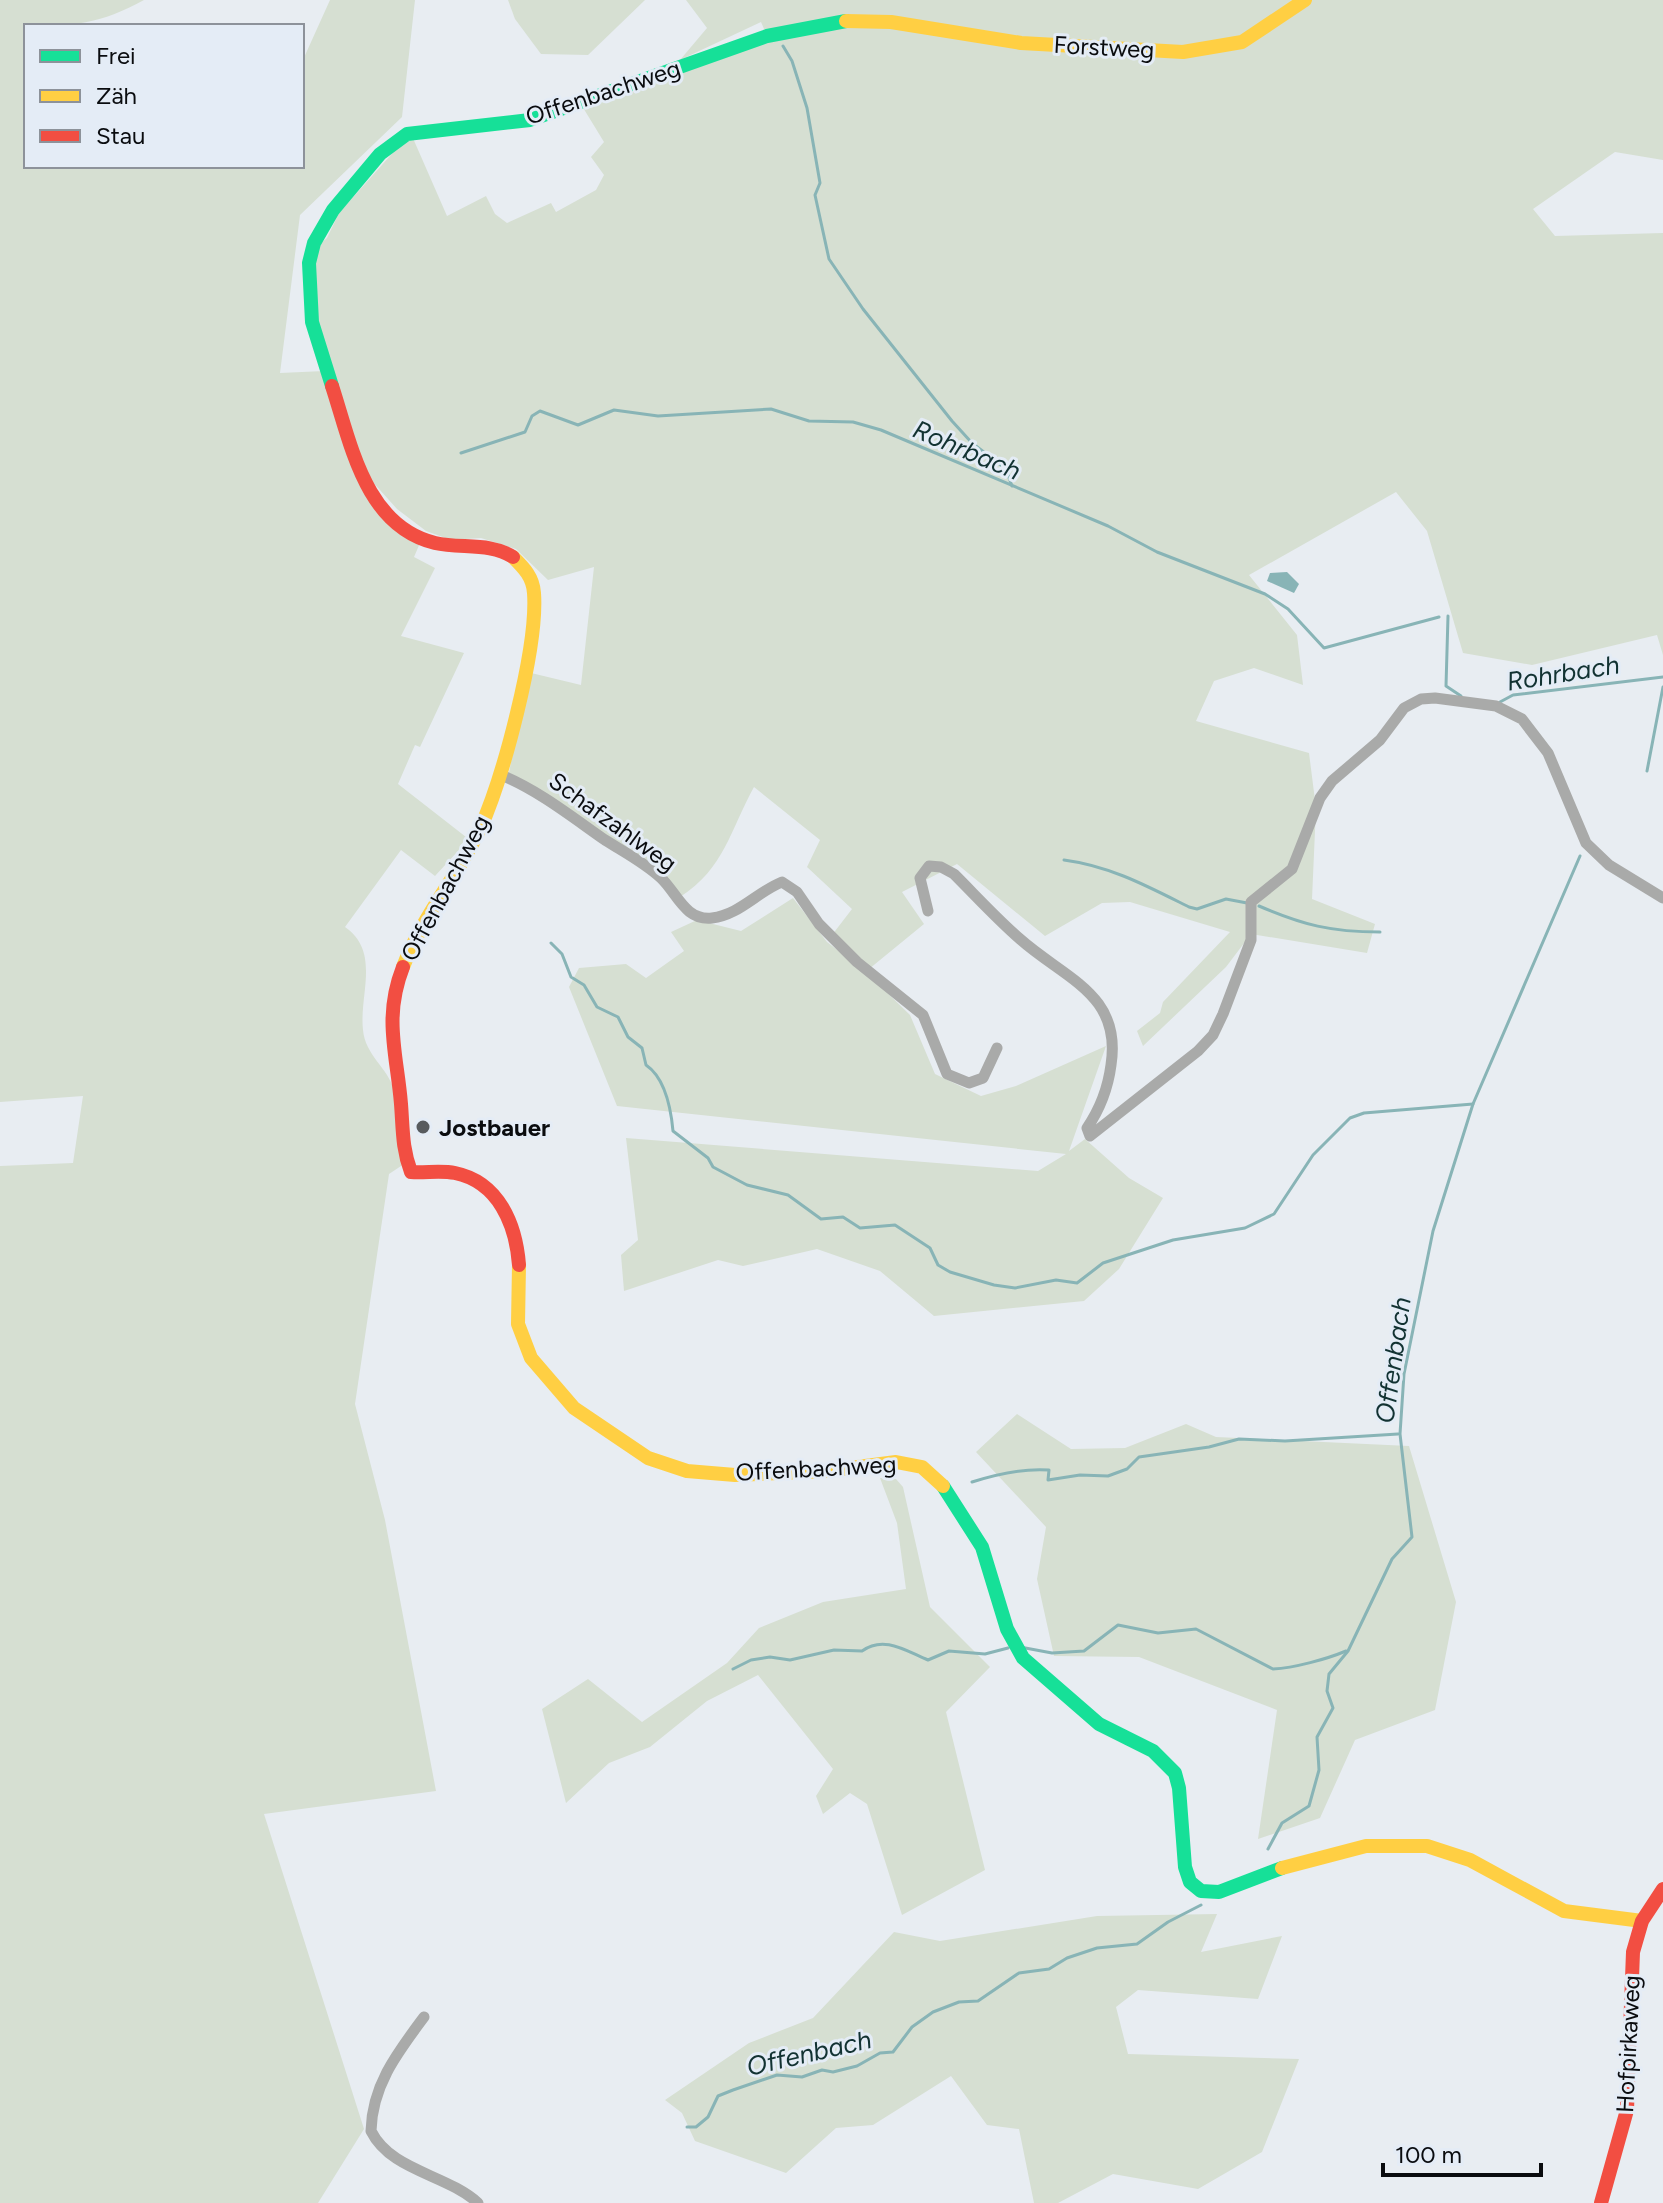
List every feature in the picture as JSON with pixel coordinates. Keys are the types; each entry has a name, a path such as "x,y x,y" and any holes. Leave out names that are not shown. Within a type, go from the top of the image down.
{"street":[{"name":"Forstweg","path":"891,22 1021,43 1183,52 1242,42 1305,0"},
{"name":"Offenbachweg","path":"891,22 834,21 794,30 530,120 407,134 368,167 333,210 314,243 309,263 312,322 355,458 371,494 384,513 400,526 442,546 502,550 517,559 533,580 530,643 501,775 479,831 415,936 396,985 390,1033 401,1104 402,1148 409,1170 455,1173 474,1179 489,1190 517,1233 520,1336 528,1355 564,1400 661,1466 741,1474 829,1471 899,1463 912,1464 933,1475 970,1523 983,1549 1015,1650 1102,1727 1157,1751 1167,1760 1180,1786 1183,1872 1196,1890 1207,1894 1219,1892 1291,1864 1347,1850 1407,1847 1458,1855 1518,1891 1567,1912 1626,1916 1642,1921"},
{"path":"928,911 920,878 929,866 941,867 954,874 1021,940 1097,999 1110,1021 1113,1056 1105,1093 1087,1128 1088,1135 1093,1136 1198,1051 1213,1035 1251,940 1251,902 1292,869 1325,790 1380,740 1396,716 1412,702 1435,698 1496,706 1522,719 1548,753 1586,843 1609,865 1663,898"},
{"name":"Schafzahlweg","path":"501,775 533,791 659,876 682,905 697,916 711,918 730,914 758,893 782,882 791,886 819,924 857,962 923,1015 932,1031 938,1060 955,1079 969,1083 983,1078 997,1048"},
{"name":"Hofpirkaweg","path":"1601,2203 1627,2110 1630,1981 1642,1921 1663,1889"},
{"path":"424,2017 397,2053 375,2093 371,2131 390,2156 462,2190 478,2203"}],"shaded area":[{"path":"0,0 144,0 87,22 24,24 24,168 304,168 304,58 330,0 415,0 402,117 300,215 280,373 324,371 354,470 420,543 414,557 435,568 401,636 464,653 420,747 415,745 398,784 466,837 458,851 435,876 401,850 345,927 356,937 365,961 363,1030 368,1047 394,1090 404,1164 389,1174 355,1404 385,1520 436,1791 264,1814 364,2129 318,2203 0,2203 0,1166 73,1163 83,1096 0,1102"},
{"path":"508,0 645,0 588,55 541,54 515,19"},
{"path":"686,0 1663,0 1663,160 1615,152 1533,209 1555,236 1663,233 1663,655 1657,635 1532,665 1463,653 1427,531 1396,492 1249,575 1297,635 1303,685 1254,668 1214,681 1196,721 1309,753 1316,808 1312,899 1375,924 1367,953 1251,934 1226,967 1143,1046 1137,1031 1160,1013 1163,1002 1230,932 1130,902 1102,903 1045,936 957,864 902,892 924,924 869,969 832,935 852,909 807,867 820,840 754,787 717,861 695,886 680,897 672,887 509,773 527,672 581,685 594,567 548,580 516,549 481,538 451,540 426,531 397,509 362,470 318,325 312,272 320,244 327,238 339,213 398,147 412,136 447,216 486,196 495,214 507,223 551,203 556,212 596,190 604,175 591,157 604,142 582,106 768,38 761,22 680,60 707,28"},
{"path":"793,898 827,942 866,972 910,1015 935,1074 981,1096 1016,1086 1106,1046 1069,1151 1085,1139 1129,1178 1163,1198 1119,1269 1084,1301 934,1316 880,1271 817,1249 743,1266 718,1260 624,1291 621,1255 638,1240 626,1138 1038,1171 1066,1154 617,1106 569,987 579,968 626,964 646,978 684,951 671,932 697,920 741,931"},
{"path":"1017,1414 1071,1449 1125,1448 1186,1424 1216,1437 1409,1446 1456,1602 1435,1710 1355,1740 1320,1818 1258,1839 1277,1710 1139,1657 1054,1656 1037,1579 1046,1527 976,1452"},
{"path":"880,1478 896,1479 903,1487 930,1607 990,1667 946,1712 985,1870 902,1915 867,1804 850,1793 823,1814 816,1796 833,1769 758,1675 707,1701 650,1747 609,1763 566,1803 542,1709 588,1679 642,1722 727,1663 759,1628 823,1602 906,1589 897,1523"},
{"path":"1217,1914 1201,1952 1282,1936 1258,1999 1138,1990 1116,2007 1128,2054 1299,2059 1262,2152 1198,2189 1113,2174 1058,2203 1034,2203 1019,2129 987,2125 951,2076 873,2125 836,2128 786,2173 695,2141 682,2113 665,2100 749,2043 813,2018 894,1932 940,1941 1097,1916"}],"water":[{"path":"1287,572 1299,584 1294,593 1267,581 1270,573"}],"waterway":[{"path":"783,46 792,61 807,108 820,183 815,195 829,259 863,309 952,421 972,443 1006,469 1012,486"},
{"name":"Rohrbach","path":"461,453 525,432 532,416 540,411 578,425 614,410 658,416 771,409 809,421 853,422 881,430 1108,526 1157,552 1265,594 1288,609 1324,648 1439,617"},
{"name":"Rohrbach","path":"1448,616 1446,686 1461,696"},
{"name":"Rohrbach","path":"1500,702 1513,695 1663,677"},
{"name":"Offenbach","path":"1647,771 1663,687"},
{"name":"Offenbach","path":"1268,1849 1282,1823 1309,1806 1319,1770 1317,1737 1333,1708 1327,1691 1329,1674 1348,1651 1392,1559 1412,1537 1400,1434 1404,1374 1433,1231 1473,1104 1580,856"},
{"path":"1064,860 1113,872 1197,909 1226,899 1247,903"},
{"path":"1259,906 1318,926 1380,932"},
{"path":"551,943 562,954 571,977 584,985 597,1007 618,1017 628,1037 642,1048 646,1065 658,1078 666,1095 673,1131 708,1158 713,1167 747,1185 788,1195 821,1219 843,1217 860,1228 895,1225 930,1248 938,1265 950,1272 994,1285 1015,1288 1056,1280 1077,1283 1103,1263 1173,1240 1245,1228 1274,1214 1313,1155 1350,1118 1364,1113 1473,1104"},
{"path":"972,1482 1029,1470 1049,1470 1048,1480 1080,1475 1108,1476 1127,1469 1139,1457 1209,1447 1239,1439 1285,1441 1398,1434"},
{"path":"1020,1647 1052,1653 1084,1651 1118,1625 1158,1633 1196,1629 1273,1669 1310,1663 1346,1651"},
{"path":"733,1669 751,1660 770,1657 790,1660 834,1650 862,1651 878,1644 895,1646 928,1660 949,1651 985,1654 1008,1648"},
{"name":"Offenbach","path":"687,2127 696,2127 708,2117 718,2096 777,2075 802,2077 822,2070 833,2072 857,2066 880,2053 893,2052 912,2027 933,2012 959,2002 978,2001 1019,1973 1049,1969 1067,1958 1097,1948 1137,1944 1168,1922 1201,1905"}],"traffic: fast":[{"path":"332,386 312,322 309,263 314,243 333,210 380,154 407,134 530,120 767,36 846,21"},
{"path":"943,1486 982,1547 1007,1629 1023,1658 1099,1724 1153,1751 1175,1773 1185,1867 1190,1882 1201,1891 1219,1892 1282,1868"}],"traffic: slow":[{"path":"846,21 891,22 1021,43 1183,52 1242,42 1305,0"},
{"path":"403,967 420,931 480,829 508,746 525,678 534,617 532,582 513,557"},
{"path":"519,1265 518,1324 531,1358 574,1408 648,1458 687,1471 735,1475 827,1471 896,1462 922,1467 943,1486"},
{"path":"1282,1868 1366,1846 1427,1846 1470,1860 1564,1911 1642,1921"}],"traffic: jam":[{"path":"332,386 364,480 392,519 411,534 435,543 495,549 513,557"},
{"path":"403,967 394,1003 393,1036 404,1147 411,1172 455,1173 483,1186 494,1196 509,1221 519,1265"},
{"path":"1601,2203 1627,2110 1633,1952 1642,1921 1663,1889"}],"place":[{"name":"Jostbauer","path":"423,1127"}]}
